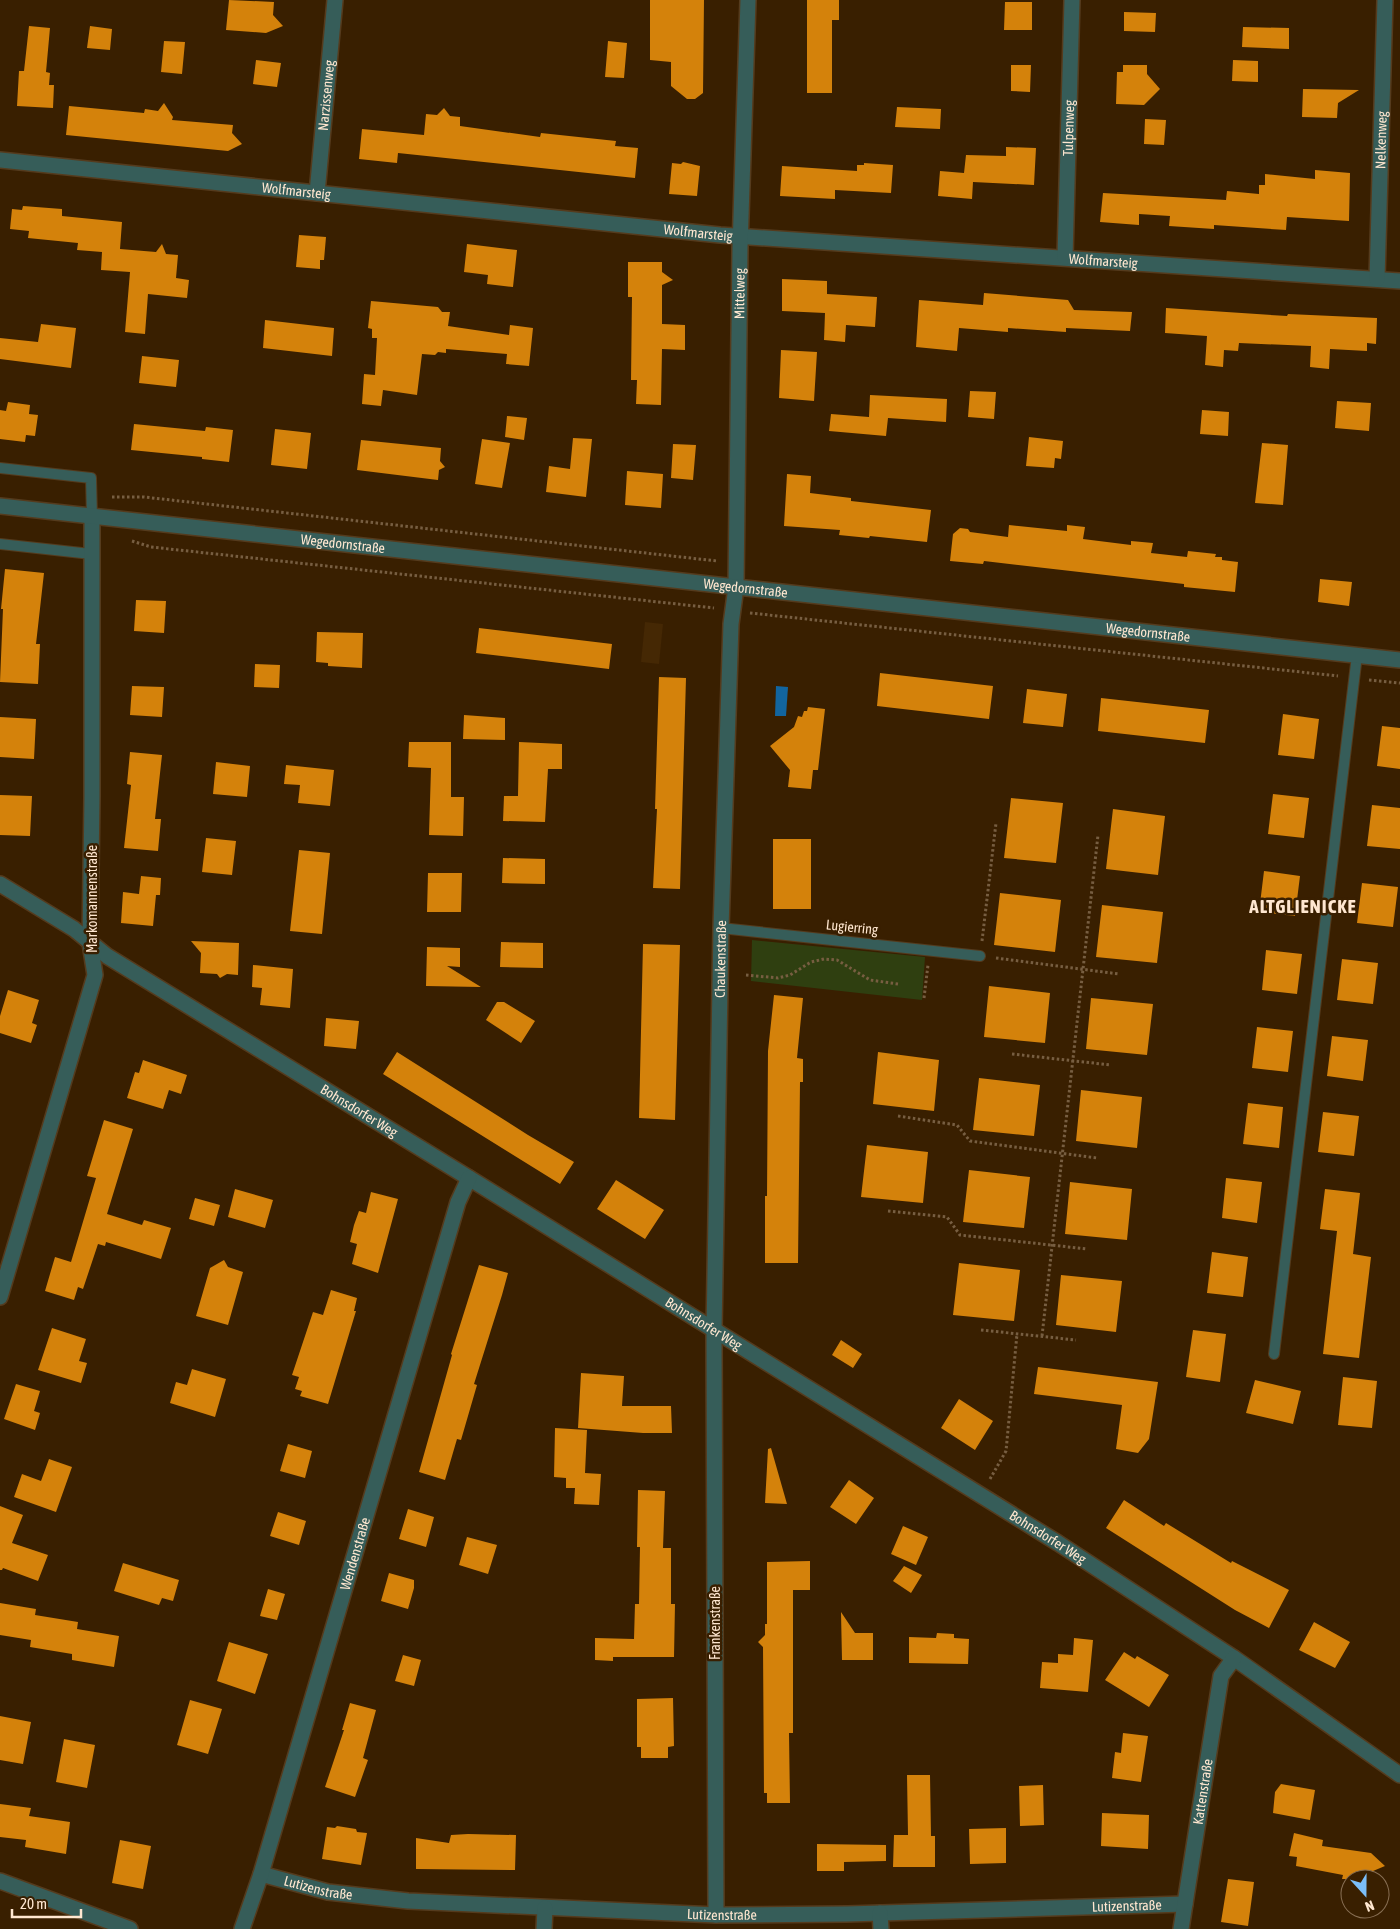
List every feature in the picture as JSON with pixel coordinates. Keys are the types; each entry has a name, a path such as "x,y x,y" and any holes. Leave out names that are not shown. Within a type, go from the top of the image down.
{"street":[{"name":"Narzissenweg","path":"317,192 335,0"},
{"name":"Mittelweg","path":"736,587 740,236 748,0"},
{"name":"Tulpenweg","path":"1065,257 1072,0"},
{"name":"Nelkenweg","path":"1377,280 1386,0"},
{"name":"Wolfmarsteig","path":"0,160 740,236 1400,281"},
{"name":"Wegedornstraße","path":"0,506 1400,660"},
{"name":"Markomannenstraße","path":"0,1297 95,975 90,944 92,517"},
{"name":"Chaukenstraße","path":"714,1331 721,928 731,624 736,587"},
{"name":"Bohnsdorfer Weg","path":"0,884 74,929 107,956 1066,1548 1234,1658 1400,1775"},
{"name":"Wendenstraße","path":"242,1929 261,1874 452,1221 469,1178"},
{"name":"Frankenstraße","path":"714,1331 716,1915"},
{"name":"Kattenstraße","path":"1181,1929 1221,1676 1234,1658"},
{"name":"Lutizenstraße","path":"261,1874 328,1892 408,1901 716,1915 880,1913 1185,1904"},
{"path":"0,1882 130,1929"},
{"path":"544,1929 546,1908"},
{"path":"880,1913 881,1929"}],"lane":[{"path":"0,468 91,478 92,517"},
{"path":"0,544 91,554"},
{"path":"1274,1354 1357,656"},
{"name":"Lugierring","path":"721,928 980,956"}],"path":[{"path":"92,517 112,497 144,497 720,562"},
{"path":"124,539 151,547 720,609"},
{"path":"748,612 1400,683"},
{"path":"996,823 980,956 1119,974"},
{"path":"1042,1336 1098,835"},
{"path":"924,998 929,950"},
{"path":"746,974 778,978 790,975 811,962 824,959 837,960 870,980 898,984"},
{"path":"1012,1054 1111,1066"},
{"path":"898,1116 957,1125 970,1141 1097,1158"},
{"path":"888,1211 947,1217 960,1235 1087,1249"},
{"path":"981,1330 1076,1340"},
{"path":"980,1496 1006,1451 1017,1334"}],"shaded area":[{"path":"645,622 663,624 659,664 641,662"}],"green space":[{"path":"752,940 925,957 922,1000 751,981"}],"water":[{"path":"776,686 788,687 786,716 775,716"}],"building":[{"path":"229,0 274,2 273,15 283,26 266,33 226,30"},
{"path":"650,0 704,0 703,93 695,99 687,99 671,86 671,62 650,60"},
{"path":"807,0 839,0 839,20 832,20 832,93 807,93"},
{"path":"1005,2 1032,2 1032,30 1004,30"},
{"path":"1124,12 1156,13 1155,32 1124,31"},
{"path":"29,26 50,28 46,72 50,73 49,85 54,85 53,108 17,106 19,71 24,71"},
{"path":"90,26 112,29 110,50 87,48"},
{"path":"1243,27 1289,28 1289,49 1242,47"},
{"path":"164,41 185,42 182,74 161,72"},
{"path":"608,41 627,43 624,78 605,77"},
{"path":"256,60 281,63 277,87 253,84"},
{"path":"1233,60 1258,61 1258,82 1232,81"},
{"path":"1011,65 1031,65 1030,92 1011,91"},
{"path":"1123,65 1147,65 1147,74 1160,89 1144,105 1116,104 1117,72 1123,72"},
{"path":"1303,89 1359,90 1338,103 1337,118 1302,117"},
{"path":"164,103 173,117 172,120 233,125 232,133 242,144 228,151 66,135 69,106 144,113 145,109 158,111"},
{"path":"897,107 941,109 940,129 895,127"},
{"path":"444,108 450,116 460,117 460,126 540,137 541,133 616,141 615,146 638,148 635,178 398,153 397,163 359,159 362,129 424,135 426,114 437,115"},
{"path":"1145,119 1166,120 1164,145 1144,144"},
{"path":"1006,147 1036,148 1034,185 973,182 972,199 938,196 940,171 964,173 966,155 1006,156"},
{"path":"683,162 700,166 697,196 669,194 672,163 681,164"},
{"path":"864,163 893,165 891,193 835,190 835,199 780,196 782,166 857,171 857,165 864,165"},
{"path":"1315,170 1350,173 1349,221 1287,217 1286,230 1214,225 1214,229 1169,226 1170,216 1139,214 1139,225 1100,222 1103,193 1226,200 1227,191 1259,194 1259,185 1265,185 1265,174 1315,179"},
{"path":"23,206 62,209 62,216 122,222 120,249 156,252 162,244 166,254 178,255 176,278 189,280 187,298 148,294 145,334 125,332 130,272 101,270 102,252 77,250 78,243 28,238 29,231 10,229 12,209 22,210"},
{"path":"299,235 326,237 324,260 320,260 320,269 296,267"},
{"path":"467,244 517,250 513,287 487,284 488,275 464,272"},
{"path":"628,262 662,262 662,272 673,280 662,285 662,324 685,325 685,350 662,349 661,405 636,404 637,380 631,380 632,297 628,297"},
{"path":"782,279 827,281 827,294 877,297 875,327 846,325 845,342 824,340 825,313 782,311"},
{"path":"984,293 1068,300 1074,310 1132,312 1130,331 1066,328 1066,332 1008,328 1008,332 959,328 957,351 916,347 919,300 983,305"},
{"path":"371,301 438,307 442,312 450,312 448,326 509,335 510,325 533,328 529,366 506,364 507,354 446,349 446,353 438,352 435,355 422,354 417,395 383,390 381,406 362,404 364,374 375,375 377,338 372,338 372,329 368,328"},
{"path":"1166,308 1287,316 1288,314 1377,318 1376,344 1367,343 1367,351 1330,349 1329,369 1310,367 1311,346 1239,343 1238,351 1224,350 1223,367 1205,365 1207,336 1165,333"},
{"path":"265,320 334,328 332,356 263,348"},
{"path":"41,324 76,328 71,368 0,359 0,338 38,342"},
{"path":"781,350 817,352 814,401 779,398"},
{"path":"142,356 179,360 176,387 139,383"},
{"path":"970,391 996,392 994,419 968,417"},
{"path":"870,395 947,399 946,422 888,418 886,436 829,431 831,414 869,417"},
{"path":"1337,401 1371,403 1369,431 1335,428"},
{"path":"8,402 30,405 29,414 38,415 35,436 26,435 25,442 0,439 0,410 6,411"},
{"path":"1202,410 1229,412 1228,436 1200,434"},
{"path":"507,416 527,418 524,440 505,437"},
{"path":"134,424 205,431 206,427 233,430 229,462 202,459 202,457 131,450"},
{"path":"275,429 311,433 307,469 271,465"},
{"path":"1029,437 1063,441 1061,459 1055,458 1054,468 1026,466"},
{"path":"573,438 592,439 586,497 546,492 549,466 570,469"},
{"path":"482,439 510,443 502,488 475,484"},
{"path":"361,440 441,448 440,461 445,467 439,470 438,480 357,470"},
{"path":"1262,443 1288,445 1283,505 1255,503"},
{"path":"673,444 696,445 693,480 671,478"},
{"path":"627,471 663,474 661,508 625,505"},
{"path":"787,474 811,476 810,493 851,498 851,501 931,510 927,542 839,535 840,530 784,526"},
{"path":"1009,525 1067,531 1067,525 1085,527 1083,539 1131,545 1131,541 1153,543 1151,553 1187,557 1188,551 1216,554 1215,557 1222,557 1222,560 1238,562 1235,592 1184,587 1184,584 984,561 983,564 950,561 953,534 960,528 968,529 970,532 1008,537"},
{"path":"5,569 44,573 36,644 40,644 38,684 0,682 3,609 1,609"},
{"path":"1320,579 1352,582 1349,606 1318,602"},
{"path":"136,600 166,601 164,633 134,631"},
{"path":"479,628 612,644 609,669 476,653"},
{"path":"317,632 363,633 362,668 328,666 328,663 316,662"},
{"path":"255,664 280,665 279,688 254,687"},
{"path":"880,673 993,686 989,719 877,706"},
{"path":"659,677 686,678 680,889 653,888 657,809 655,809"},
{"path":"132,686 164,687 162,717 130,715"},
{"path":"1027,689 1067,694 1063,727 1023,723"},
{"path":"1101,698 1209,710 1205,743 1098,731"},
{"path":"808,707 825,709 818,770 813,770 811,789 788,787 790,770 770,746 794,727 798,716 802,717"},
{"path":"1283,714 1319,719 1314,759 1278,755"},
{"path":"464,715 505,718 505,740 463,739"},
{"path":"0,717 36,719 34,759 0,757"},
{"path":"1382,726 1400,728 1400,769 1377,766"},
{"path":"409,742 451,742 451,797 464,797 463,836 429,835 431,768 408,767"},
{"path":"519,742 562,744 562,769 548,769 545,822 503,821 504,796 518,796"},
{"path":"130,752 162,755 155,819 161,819 158,851 124,848 131,785 127,784"},
{"path":"216,762 250,766 247,797 213,794"},
{"path":"286,765 334,770 330,806 298,803 300,785 284,784"},
{"path":"1273,794 1309,798 1304,838 1268,834"},
{"path":"0,795 32,796 30,836 0,835"},
{"path":"1011,798 1063,803 1056,863 1004,858"},
{"path":"1372,805 1400,808 1400,849 1367,846"},
{"path":"1113,809 1165,816 1158,875 1106,869"},
{"path":"206,838 236,841 232,875 202,872"},
{"path":"773,839 811,839 811,909 773,909"},
{"path":"299,850 330,853 322,934 290,931"},
{"path":"503,858 545,859 545,884 502,883"},
{"path":"1264,871 1300,876 1295,916 1259,912"},
{"path":"428,873 462,873 461,912 427,912"},
{"path":"141,876 161,878 160,895 156,895 153,926 121,923 123,892 139,894"},
{"path":"1362,883 1398,887 1393,927 1357,923"},
{"path":"1000,893 1061,900 1055,952 994,945"},
{"path":"1102,905 1163,912 1157,963 1096,957"},
{"path":"191,941 239,943 238,975 227,974 220,978 217,974 200,973 201,953"},
{"path":"501,942 543,943 543,968 500,967"},
{"path":"643,944 680,945 675,1120 639,1118"},
{"path":"427,947 460,948 460,967 447,966 481,987 426,986"},
{"path":"1266,950 1302,954 1297,994 1262,990"},
{"path":"1342,959 1378,963 1373,1004 1337,1000"},
{"path":"253,965 293,969 290,1008 260,1005 262,988 252,987"},
{"path":"989,986 1050,993 1045,1043 984,1037"},
{"path":"8,990 39,1000 32,1023 37,1025 31,1043 0,1033 0,1016"},
{"path":"774,995 803,998 797,1058 803,1059 803,1082 800,1082 798,1263 765,1263 768,1051"},
{"path":"1091,998 1153,1004 1147,1055 1086,1049"},
{"path":"497,1002 504,1002 535,1021 521,1043 486,1020"},
{"path":"326,1018 359,1021 356,1049 324,1046"},
{"path":"1257,1027 1293,1031 1288,1072 1252,1068"},
{"path":"1332,1036 1368,1040 1363,1081 1327,1076"},
{"path":"397,1052 574,1162 560,1184 383,1074"},
{"path":"878,1052 939,1060 934,1111 873,1104"},
{"path":"143,1060 187,1075 181,1094 169,1090 163,1109 127,1098 135,1072 139,1073"},
{"path":"979,1078 1040,1085 1034,1136 973,1130"},
{"path":"1081,1090 1142,1097 1137,1148 1076,1141"},
{"path":"1248,1103 1283,1107 1279,1148 1243,1144"},
{"path":"1323,1112 1359,1116 1354,1156 1318,1152"},
{"path":"104,1120 133,1129 107,1214 142,1225 144,1220 171,1228 161,1259 106,1242 105,1246 98,1244 83,1289 78,1287 74,1300 45,1291 55,1257 71,1262 96,1178 87,1176"},
{"path":"867,1145 928,1152 923,1203 861,1197"},
{"path":"969,1170 1030,1177 1024,1228 963,1222"},
{"path":"1226,1178 1262,1182 1257,1223 1222,1218"},
{"path":"616,1180 664,1210 645,1239 597,1209"},
{"path":"1070,1182 1132,1189 1127,1240 1065,1234"},
{"path":"235,1189 273,1200 265,1228 228,1217"},
{"path":"1325,1189 1360,1193 1353,1254 1371,1257 1359,1358 1323,1354 1337,1231 1320,1229"},
{"path":"371,1192 398,1199 378,1273 352,1264 357,1244 350,1242 359,1211 366,1213"},
{"path":"195,1198 220,1205 214,1226 189,1219"},
{"path":"1212,1252 1248,1257 1243,1297 1207,1293"},
{"path":"224,1260 228,1267 243,1272 228,1325 196,1316 210,1268"},
{"path":"959,1263 1020,1270 1014,1321 953,1315"},
{"path":"479,1265 508,1273 474,1384 477,1385 461,1440 457,1439 445,1480 419,1472 451,1354"},
{"path":"1061,1275 1122,1281 1116,1332 1056,1325"},
{"path":"331,1290 357,1298 354,1311 356,1311 328,1404 300,1396 302,1391 295,1389 299,1377 292,1375 313,1312 323,1315"},
{"path":"52,1328 86,1339 79,1361 87,1363 81,1383 38,1370"},
{"path":"1193,1330 1226,1334 1220,1382 1186,1377"},
{"path":"841,1340 862,1354 853,1368 832,1355"},
{"path":"1038,1367 1158,1382 1149,1439 1138,1453 1116,1449 1122,1405 1034,1394"},
{"path":"192,1369 226,1379 215,1417 170,1403 176,1382 187,1385"},
{"path":"581,1373 624,1376 622,1406 671,1406 672,1433 643,1433 578,1428"},
{"path":"1343,1377 1377,1381 1372,1428 1338,1425"},
{"path":"1255,1380 1301,1391 1293,1424 1246,1413"},
{"path":"16,1384 40,1391 34,1411 40,1413 35,1430 4,1419"},
{"path":"959,1399 993,1421 975,1450 941,1428"},
{"path":"555,1428 587,1430 585,1473 601,1474 599,1505 574,1504 575,1488 566,1488 566,1478 554,1477"},
{"path":"288,1444 312,1451 305,1478 280,1471"},
{"path":"771,1448 787,1504 765,1503 768,1449"},
{"path":"49,1459 72,1467 56,1512 14,1497 22,1474 41,1481"},
{"path":"849,1480 874,1498 856,1524 830,1507"},
{"path":"638,1490 665,1491 663,1548 671,1548 671,1604 675,1604 674,1657 613,1657 613,1661 595,1660 595,1638 634,1639 635,1604 639,1604"},
{"path":"1124,1500 1164,1526 1166,1523 1231,1563 1232,1561 1289,1590 1269,1628 1235,1610 1106,1528"},
{"path":"0,1506 23,1515 12,1543 48,1555 38,1581 3,1568 0,1570"},
{"path":"408,1509 434,1517 426,1547 399,1539"},
{"path":"278,1512 306,1521 299,1545 270,1536"},
{"path":"903,1526 928,1537 916,1565 891,1554"},
{"path":"467,1537 497,1545 488,1574 459,1565"},
{"path":"810,1561 810,1590 793,1590 793,1733 789,1733 790,1803 767,1803 767,1793 764,1793 763,1647 758,1642 765,1635 765,1624 767,1624 767,1562"},
{"path":"123,1563 179,1580 173,1601 162,1598 159,1605 114,1591"},
{"path":"904,1566 922,1575 911,1593 893,1581"},
{"path":"389,1573 414,1580 414,1588 408,1609 381,1601"},
{"path":"268,1589 285,1594 277,1620 260,1616"},
{"path":"0,1603 36,1609 35,1615 78,1622 77,1629 119,1636 114,1667 72,1660 72,1654 30,1647 31,1640 0,1635"},
{"path":"841,1612 855,1633 873,1633 873,1660 842,1660"},
{"path":"1314,1622 1350,1642 1335,1668 1299,1650"},
{"path":"937,1633 954,1634 954,1638 969,1639 968,1664 909,1663 909,1637 936,1638"},
{"path":"1074,1638 1093,1640 1088,1692 1040,1688 1042,1662 1058,1663 1058,1654 1073,1655"},
{"path":"229,1642 268,1654 255,1694 217,1681"},
{"path":"1124,1652 1135,1659 1137,1656 1169,1675 1149,1707 1105,1680"},
{"path":"403,1655 421,1660 414,1686 395,1681"},
{"path":"673,1698 674,1746 668,1747 668,1758 641,1758 641,1747 637,1747 637,1699"},
{"path":"190,1700 222,1709 208,1754 177,1745"},
{"path":"350,1703 376,1710 363,1758 368,1760 355,1797 325,1787 344,1730 342,1730"},
{"path":"0,1716 31,1722 23,1764 0,1760"},
{"path":"1123,1733 1148,1736 1141,1782 1112,1778 1115,1752 1121,1753"},
{"path":"64,1739 95,1745 87,1788 56,1782"},
{"path":"907,1775 930,1775 931,1836 935,1836 935,1867 893,1867 894,1835 908,1835"},
{"path":"1281,1784 1315,1790 1310,1820 1273,1813 1275,1792"},
{"path":"1043,1785 1044,1825 1020,1826 1019,1786"},
{"path":"0,1804 31,1808 29,1816 70,1822 66,1854 25,1847 26,1840 0,1837"},
{"path":"1102,1813 1149,1815 1148,1849 1101,1846"},
{"path":"337,1826 367,1833 361,1865 322,1859 327,1827 335,1828"},
{"path":"1006,1828 1006,1863 970,1864 969,1829"},
{"path":"1294,1833 1323,1840 1322,1846 1371,1853 1385,1866 1378,1869 1340,1869 1340,1874 1296,1866 1297,1857 1289,1856"},
{"path":"451,1835 516,1835 515,1870 416,1869 416,1838 449,1843"},
{"path":"120,1840 151,1846 143,1889 112,1883"},
{"path":"817,1844 886,1845 886,1861 844,1862 844,1871 817,1871"},
{"path":"1228,1879 1254,1882 1248,1926 1221,1922"}],"district":[{"name":"ALTGLIENICKE","path":"1303,906"}]}
